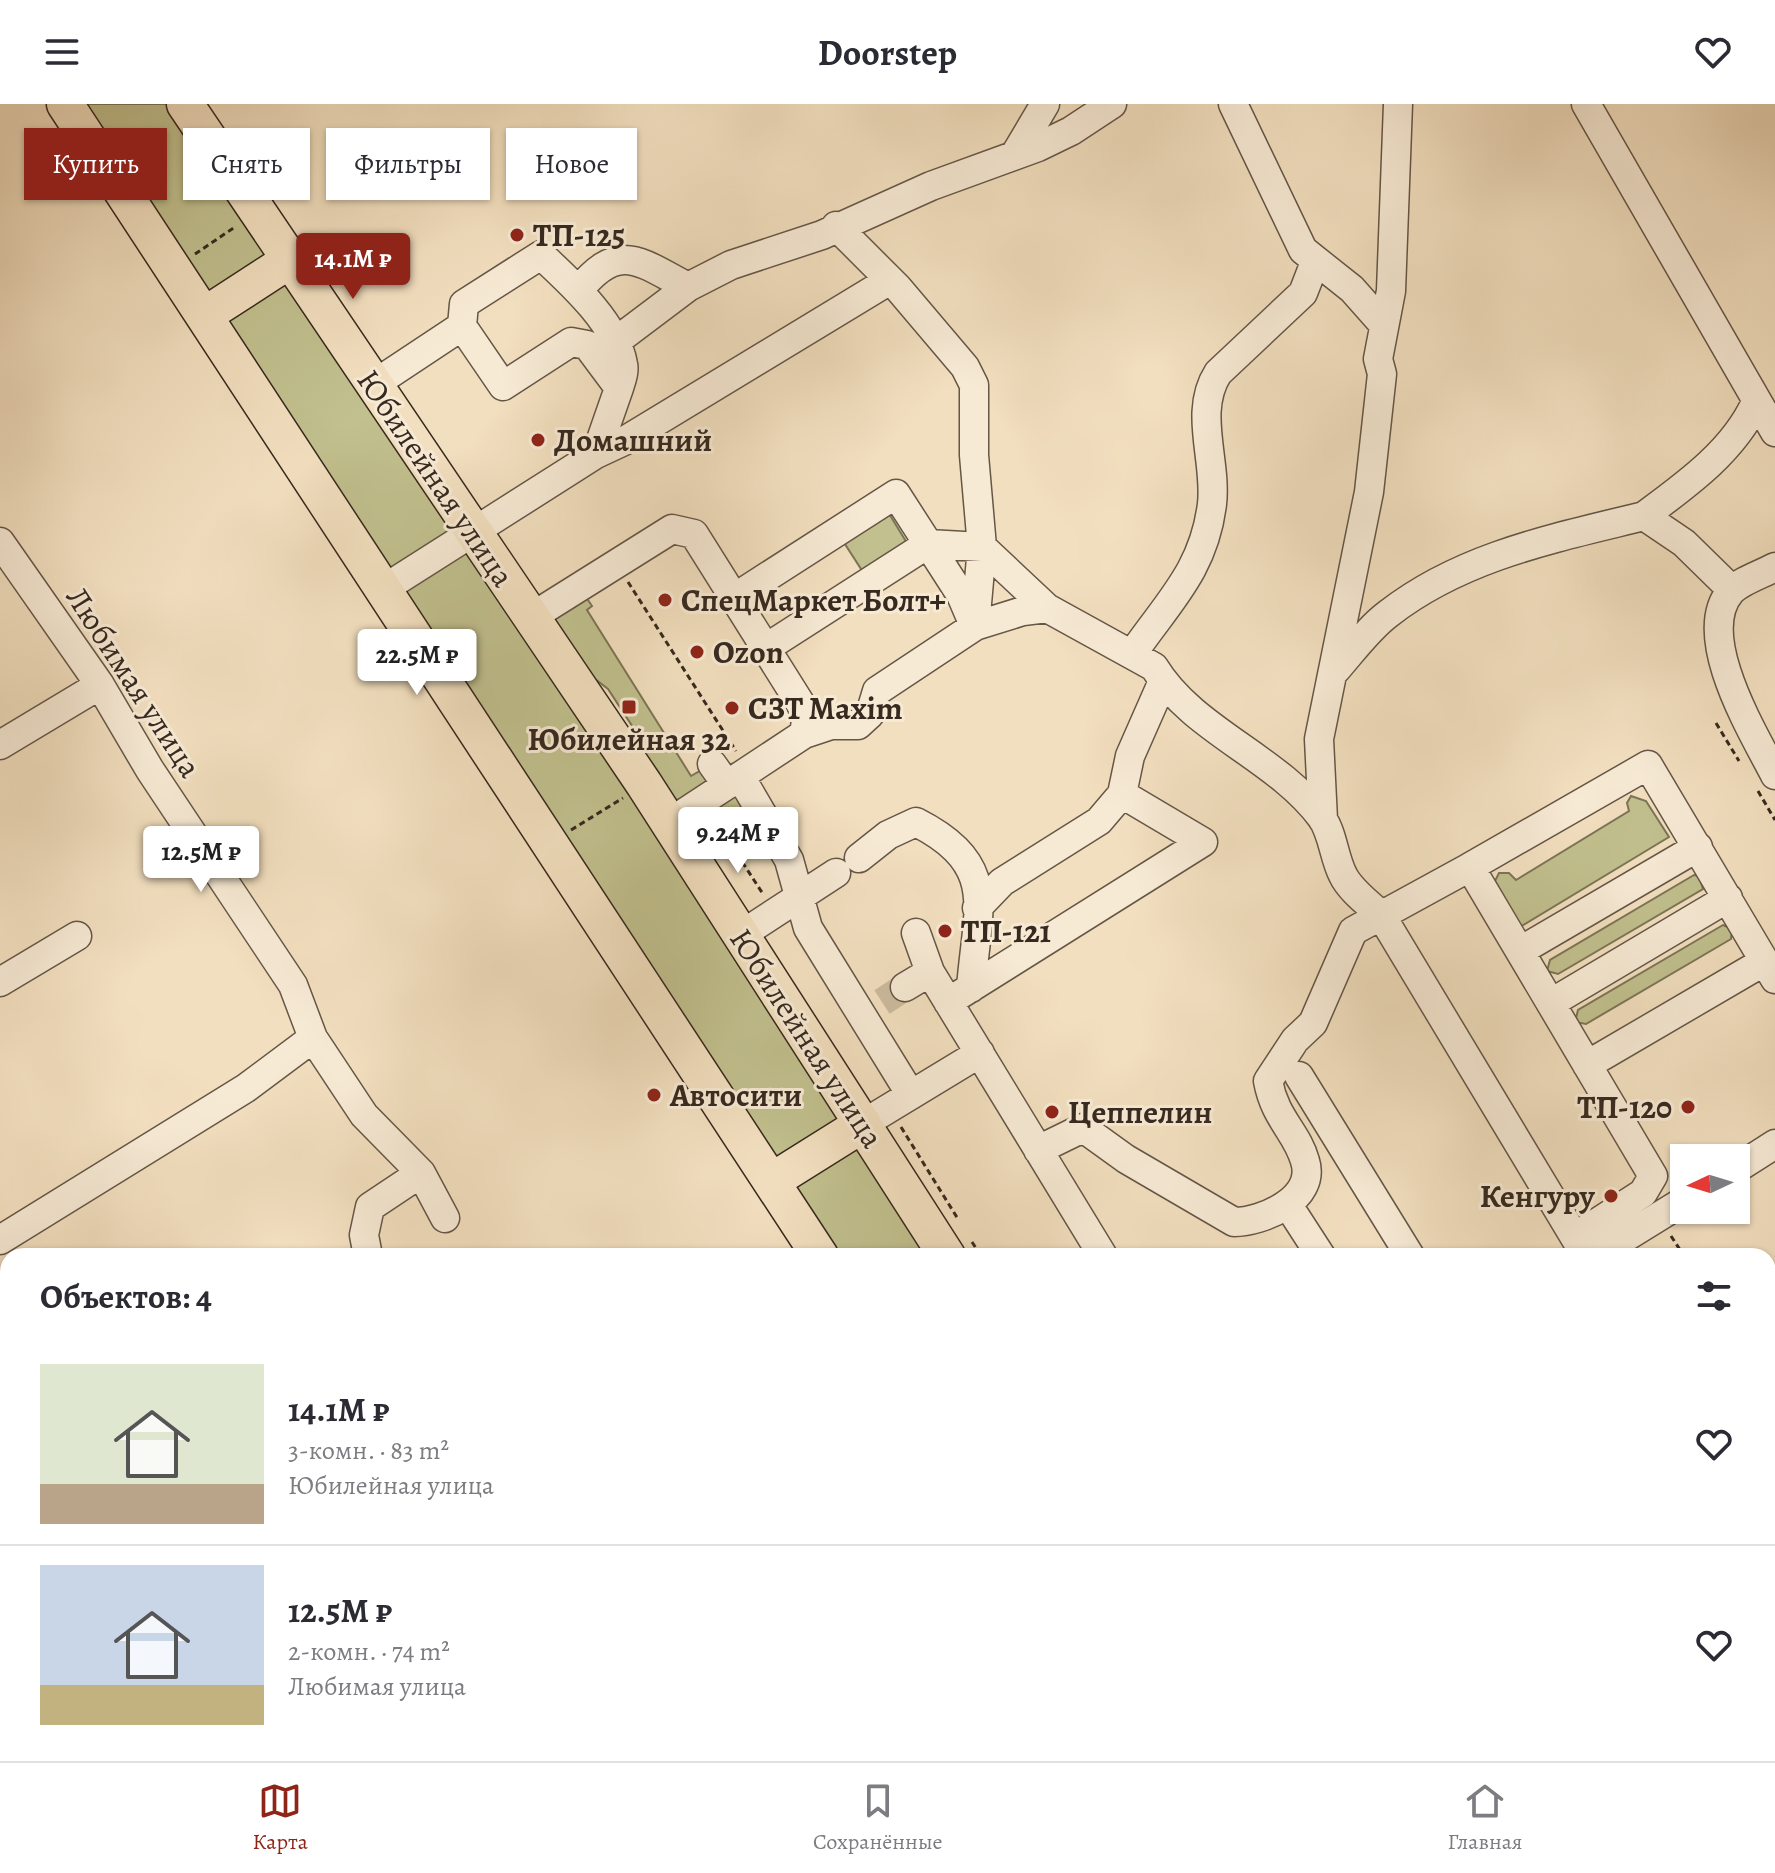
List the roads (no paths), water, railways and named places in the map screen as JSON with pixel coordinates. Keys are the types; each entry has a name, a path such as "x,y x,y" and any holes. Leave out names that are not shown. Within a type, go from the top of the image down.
{"main road":[{"path":"65,104 815,1248"},
{"name":"Юбилейная улица","path":"185,104 669,823 942,1248"},
{"path":"205,315 290,260"},
{"path":"772,1181 863,1124"}],"street":[{"path":"1016,153 1045,104"},
{"path":"615,342 688,287 731,265 822,235 836,226 1071,131 1112,104"},
{"path":"1233,104 1303,250 1352,289 1383,324"},
{"path":"1398,104 1391,291 1378,359 1382,374 1369,492 1319,739 1323,820 1344,878 1381,915 1585,1248"},
{"path":"1586,104 1775,432"},
{"path":"836,226 890,280 965,367 974,385 974,455 982,547 975,626"},
{"path":"596,454 619,388 624,367 615,342 579,290 541,255 464,304 462,326 503,386 571,342 587,345 619,388"},
{"path":"579,290 594,271 616,258 636,259 688,287"},
{"path":"1133,653 1163,609 1183,589 1197,560 1212,506 1213,475 1205,406 1208,389 1218,373 1303,293 1315,262"},
{"path":"382,590 596,454 626,440 890,280"},
{"path":"373,385 462,326"},
{"path":"1332,673 1387,614 1465,568 1526,546 1644,516 1698,477 1749,419 1756,402"},
{"path":"734,598 896,494 961,595 975,626"},
{"path":"1644,516 1684,543 1732,590"},
{"path":"530,618 606,579 672,529 694,534 807,714 804,734"},
{"name":"Любимая улица","path":"0,542 100,685 150,770 293,985 313,1038 364,1115 421,1173 445,1218"},
{"path":"766,648 928,544 982,547 1047,608 1154,667 1163,681 1212,726 1252,753 1293,787 1323,820"},
{"path":"1775,567 1732,590 1718,616 1722,659 1749,724 1775,775"},
{"path":"669,823 732,774 804,734 831,725 858,725 870,714 877,691 975,626 1023,611 1047,608"},
{"path":"977,908 1002,882 1099,821 1122,794 1130,756 1163,681"},
{"path":"0,745 100,685"},
{"path":"1038,1150 1083,1128 1126,1159 1234,1222 1249,1222 1288,1205 1304,1183 1306,1162 1273,1105 1268,1081 1295,1040 1313,1023 1353,931 1648,765 1770,970 1587,1065"},
{"path":"732,774 789,860 808,928 883,1001 911,1095"},
{"path":"960,995 1203,842 1122,794"},
{"path":"741,935 847,866 888,835 916,822 934,831 970,862 978,884 977,908 960,995 980,1053 1098,1248"},
{"path":"1520,951 1698,847"},
{"path":"1470,867 1653,1176 1643,1193 1588,1248"},
{"path":"1551,1003 1728,898"},
{"path":"916,933 930,972 960,995"},
{"path":"0,982 77,936"},
{"path":"883,1001 930,972"},
{"path":"0,1240 246,1088 313,1038"},
{"path":"863,1124 980,1053"},
{"path":"1299,1076 1405,1248"},
{"path":"1750,1160 1775,1144"},
{"path":"366,1248 364,1235 370,1207 421,1173"},
{"path":"1288,1205 1316,1248"},
{"path":"1590,1248 1670,1208"}],"tunnel":[{"path":"882,1002 905,987"}],"place":[{"name":"ТП-125","path":"517,235"},
{"name":"Домашний","path":"538,440"},
{"name":"СпецМаркет Болт+","path":"665,600"},
{"name":"Ozon","path":"697,652"},
{"name":"Юбилейная 32","path":"629,707"},
{"name":"СЗТ Maxim","path":"732,708"},
{"name":"ТП-121","path":"945,931"},
{"name":"Автосити","path":"654,1095"},
{"name":"ТП-120","path":"1688,1107"},
{"name":"Цеппелин","path":"1052,1112"},
{"name":"Кенгуру","path":"1611,1196"}]}
